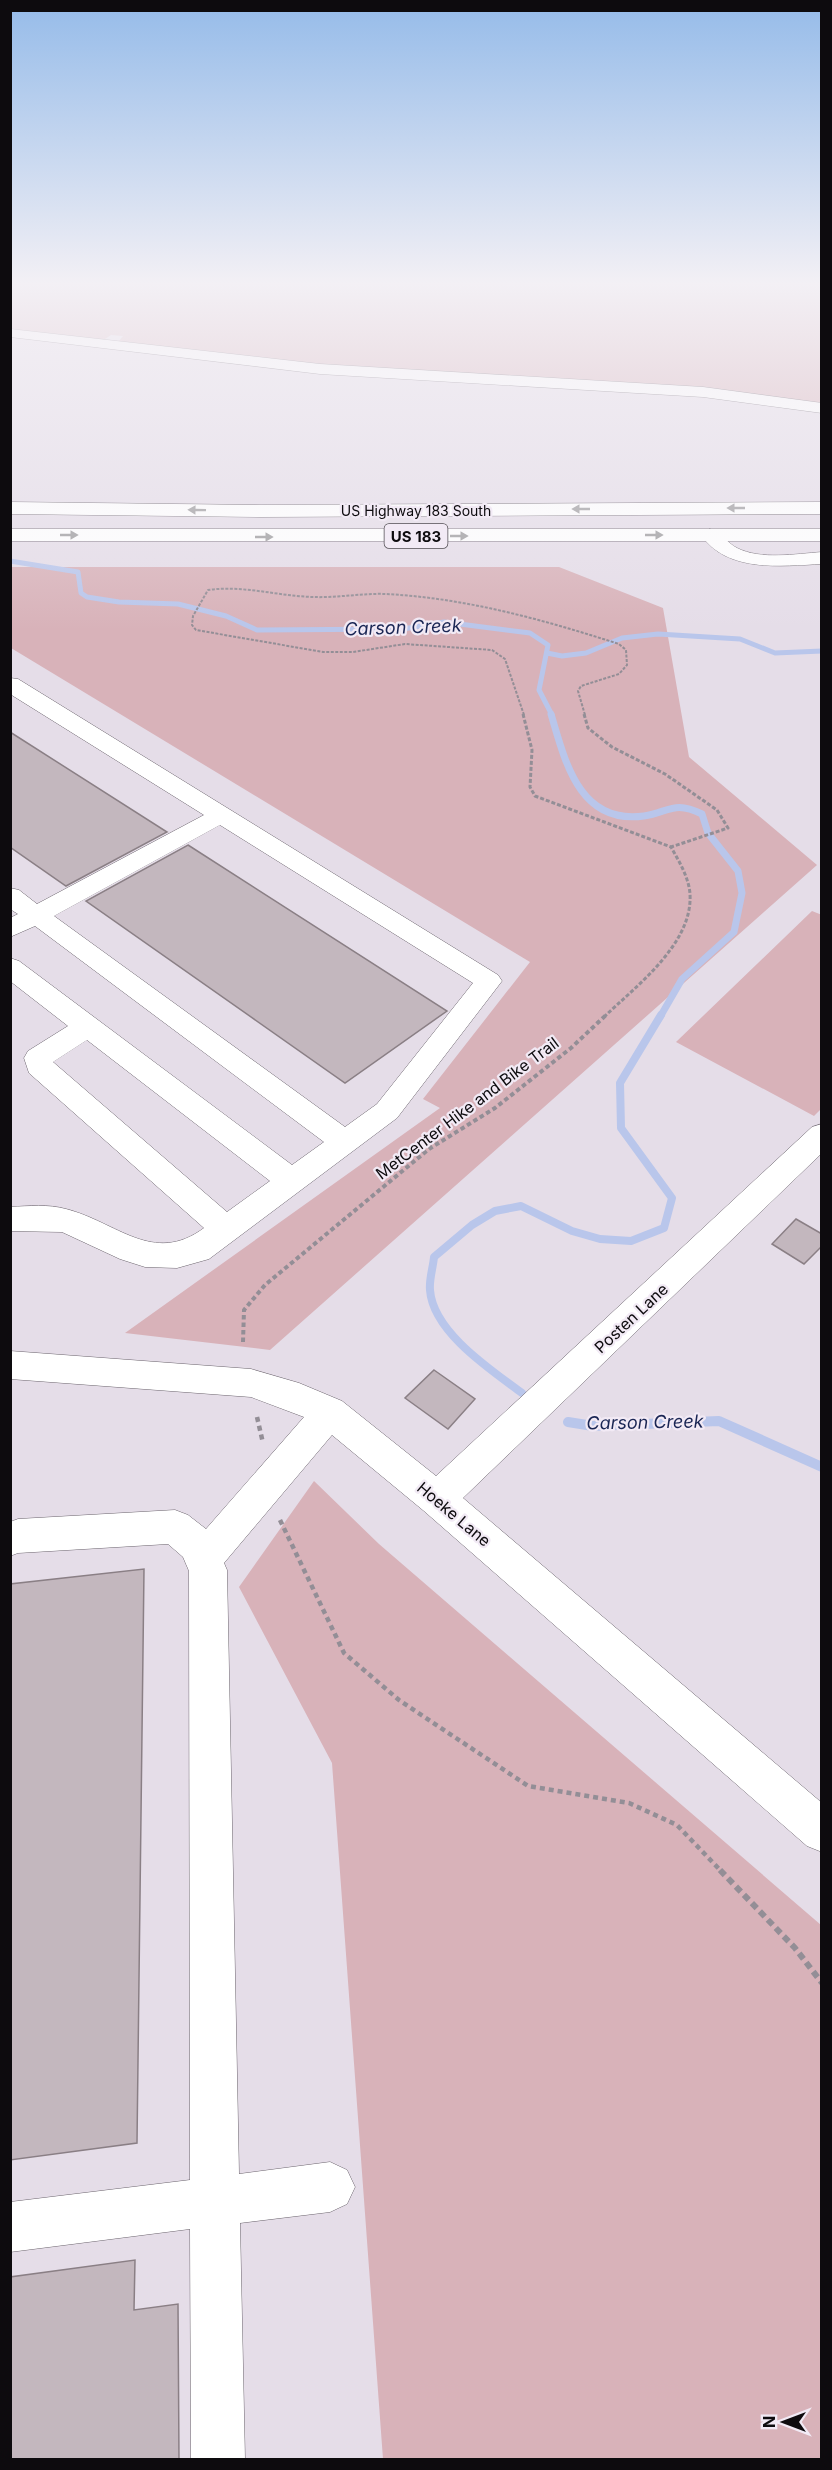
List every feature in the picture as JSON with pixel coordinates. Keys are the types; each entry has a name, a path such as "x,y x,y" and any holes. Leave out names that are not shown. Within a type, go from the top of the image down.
{"highway":[{"name":"US Highway 183 South","path":"10,508 261,511 822,508"},
{"path":"702,508 710,535"},
{"name":"US Highway 183 South","path":"10,535 710,535 819,540"}],"street":[{"path":"757,399 822,408"},
{"path":"710,535 716,544 737,555 770,559 822,558"},
{"path":"10,684 489,981 387,1111 198,1250 174,1257 144,1257 70,1221 46,1217 10,1219"},
{"path":"10,929 221,815"},
{"path":"10,896 345,1142"},
{"path":"10,967 291,1181"},
{"path":"88,1026 38,1058 39,1066 226,1229"},
{"name":"Posten Lane","path":"437,1499 701,1252 822,1135"},
{"name":"Hoeke Lane","path":"10,1365 251,1383 287,1393 330,1412 437,1499 822,1831"},
{"path":"203,1560 330,1412"},
{"path":"10,1539 18,1536 175,1527 197,1545 208,1570 218,2460"},
{"path":"10,2227 330,2187"}],"path":[{"path":"220,588 281,592 311,597 395,595 475,606 619,644 626,650 627,665 619,674 581,686 578,691 588,728 612,747 665,774 717,810 728,828 671,847 535,796 529,789 527,781 533,761 526,724 505,659 500,653 474,648 405,644 353,652 288,648 196,630 192,625 193,616 208,590 220,588"},
{"name":"MetCenter Hike and Bike Trail","path":"243,1342 240,1320 245,1305 265,1285 429,1149 495,1108 571,1048 672,949 686,920 690,894 681,865 671,847"},
{"path":"280,1521 344,1653 399,1700 528,1785 629,1803 677,1825 795,1948 822,1983"}],"shaded area":[{"path":"734,399 821,399 821,406"},
{"path":"11,567 559,567 663,608 689,757 817,865 270,1350 125,1333 440,1108 423,1099 530,962 11,648"},
{"path":"812,911 822,915 822,1108 814,1116 676,1042"},
{"path":"314,1481 379,1544 821,1925 821,2459 383,2459 332,1763 239,1587"}],"building":[{"path":"10,732 167,832 66,886 10,847"},
{"path":"188,845 447,1011 345,1083 86,901"},
{"path":"796,1219 822,1234 822,1246 804,1264 772,1244"},
{"path":"434,1370 475,1399 448,1429 405,1398"},
{"path":"144,1569 137,2143 10,2160 10,1584"},
{"path":"135,2260 134,2310 178,2304 179,2460 10,2460 10,2277"}],"waterway":[{"name":"Carson Creek","path":"10,561 78,572 81,593 87,597 119,602 178,604 226,616 257,630 403,629 444,622 530,633 548,645 539,690 552,715"},
{"path":"547,653 562,656 586,653 622,638 658,634 740,639 775,653 822,651"},
{"name":"Carson Creek","path":"551,714 569,769 578,786 590,800 604,810 622,816 644,816 678,807 702,814 708,833 738,871 742,893 734,932 682,979 660,1017"},
{"name":"Carson Creek","path":"522,1393 466,1349 441,1321 430,1290 434,1257 472,1225 495,1211 521,1206 572,1231 600,1239 631,1241 664,1228 672,1198 621,1128 620,1083 661,1015"},
{"name":"Carson Creek","path":"568,1422 593,1426 719,1421 822,1467"}]}
